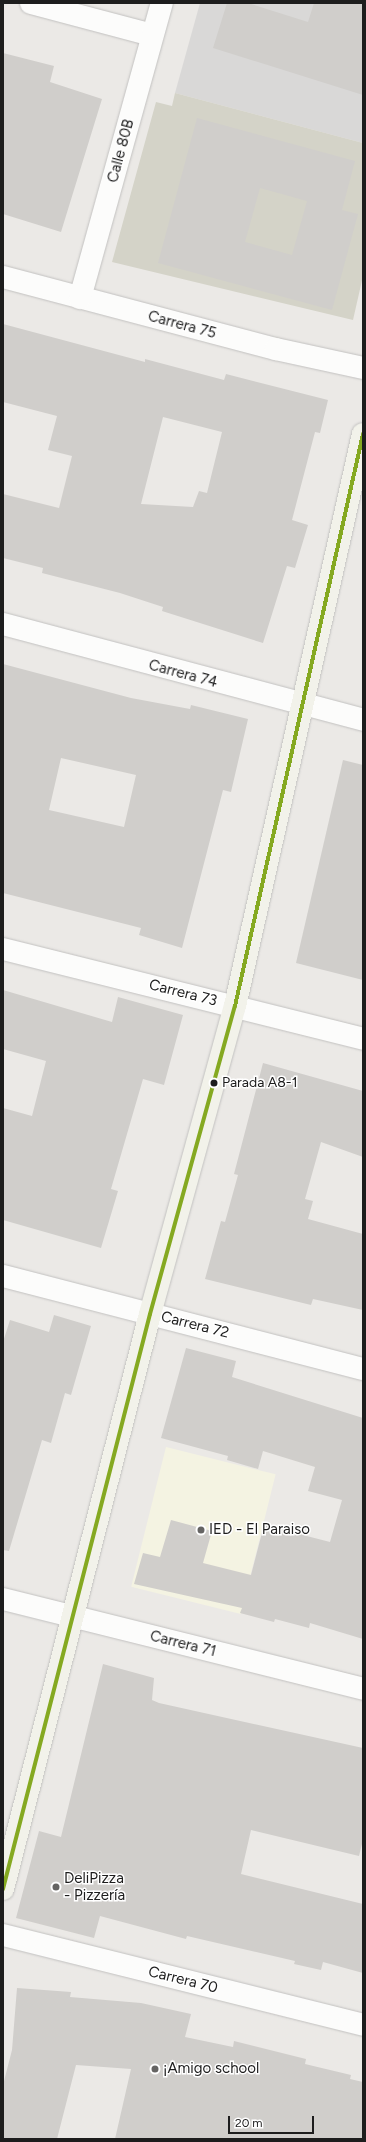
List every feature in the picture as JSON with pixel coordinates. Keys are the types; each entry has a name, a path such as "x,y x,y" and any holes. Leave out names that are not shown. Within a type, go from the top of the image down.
{"street":[{"path":"31,3 152,35"},
{"name":"Calle 80B","path":"80,298 162,3"},
{"name":"Carrera 75","path":"3,278 276,350 363,368"},
{"path":"3,1889 150,1314 235,1006 304,707 363,434"},
{"name":"Carrera 74","path":"3,624 304,707 363,720"},
{"name":"Carrera 73","path":"3,949 363,1039"},
{"name":"Carrera 72","path":"3,1276 363,1369"},
{"name":"Carrera 71","path":"3,1599 363,1689"},
{"name":"Carrera 70","path":"3,1934 363,2025"}],"shaded area":[{"path":"200,3 363,3 363,143 175,93"},
{"path":"175,93 363,143 363,276 353,320 112,262 156,102 172,106"},
{"name":"IED - El Paraiso","path":"166,1447 276,1474 241,1614 131,1587"}],"building":[{"path":"227,3 248,3 308,22 314,3 363,3 363,95 213,48"},
{"path":"3,53 54,66 50,82 102,99 61,232 3,214"},
{"path":"197,118 355,161 342,210 358,214 332,310 158,263","holes":["260,188 307,201 292,255 245,242"]},
{"path":"3,324 145,362 145,359 224,380 226,374 328,400 320,433 315,432 292,520 308,525 295,568 287,566 263,643 162,611 163,607 120,593 42,573 43,568 3,558 3,494 59,508 72,456 48,450 57,416 3,402","holes":["163,417 222,432 207,493 199,491 193,507 141,504"]},
{"path":"3,664 131,698 190,709 191,705 248,719 231,792 223,790 182,948 139,935 141,928 3,893","holes":["61,758 136,775 124,827 49,810"]},
{"path":"343,760 363,765 363,980 296,963"},
{"path":"3,990 112,1022 118,997 183,1015 164,1085 143,1079 111,1189 118,1191 101,1248 3,1220 3,1108 32,1116 46,1061 3,1049"},
{"path":"263,1063 363,1091 363,1157 321,1142 305,1199 313,1201 308,1219 363,1234 363,1310 313,1299 311,1305 205,1279 221,1221 225,1222 238,1175 234,1174"},
{"path":"54,1315 91,1326 71,1395 65,1393 51,1443 42,1440 9,1551 3,1550 3,1342 10,1320 49,1332"},
{"path":"186,1348 236,1361 232,1377 363,1418 363,1639 310,1623 309,1628 275,1619 274,1622 240,1613 242,1608 134,1584 143,1553 160,1557 171,1520 212,1531 203,1563 251,1575 264,1525 330,1542 342,1500 308,1491 315,1467 263,1451 258,1469 227,1460 228,1456 161,1438"},
{"path":"103,1664 154,1678 152,1700 159,1703 363,1748 363,1840 359,1856 251,1830 241,1874 363,1904 363,1973 323,1962 321,1970 294,1964 295,1961 187,1936 186,1939 100,1916 94,1938 16,1918 39,1831 61,1837"},
{"path":"17,1988 71,1992 70,1997 141,2003 191,2014 185,2037 233,2047 234,2041 306,2059 305,2064 351,2075 350,2079 363,2082 363,2139 115,2139 131,2069 76,2065 57,2139 3,2139 3,2085 12,2050"}],"transit line":[{"name":"A8-1","path":"3,1889 150,1314 235,1006 363,434"}],"place":[{"name":"Parada A8-1","path":"214,1083"},
{"name":"IED - El Paraiso","path":"201,1530"},
{"name":"DeliPizza - Pizzería","path":"56,1887"},
{"name":"¡Amigo school","path":"155,2069"}]}
